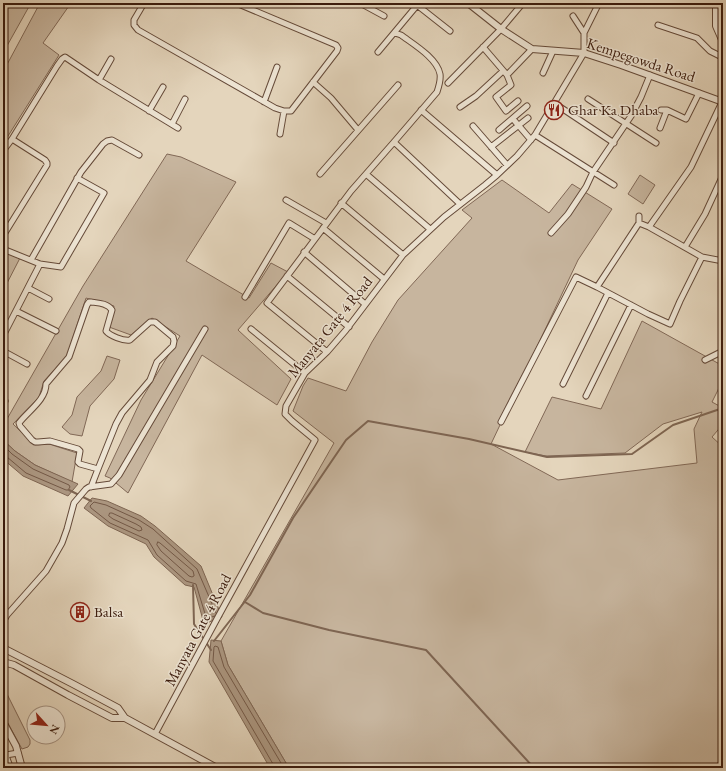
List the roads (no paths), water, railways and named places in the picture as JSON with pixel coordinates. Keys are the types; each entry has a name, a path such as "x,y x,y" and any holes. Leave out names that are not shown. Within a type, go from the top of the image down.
{"street":[{"path":"144,3 134,20 134,25 138,30 264,102 284,111 291,111 338,48 336,45 237,3"},
{"path":"360,3 384,16"},
{"path":"448,83 501,29 523,3"},
{"path":"584,53 584,32 599,3"},
{"path":"716,3 716,26 723,42"},
{"path":"378,52 418,4 450,31"},
{"name":"Kempegowda Road","path":"471,4 501,29 532,49 584,53 650,75 722,102"},
{"path":"573,16 584,32"},
{"path":"658,24 697,38 710,51 723,56"},
{"path":"327,352 267,303 351,191 437,92 440,82 440,73 436,64 426,54 395,32"},
{"path":"483,47 505,73 511,85 496,97 506,111 518,101"},
{"path":"460,107 505,73 532,49"},
{"path":"543,73 553,51"},
{"name":"Manyata Gate 4 Road","path":"155,734 315,440 285,414 286,406 305,373 327,352 349,327 403,254 430,229 497,175 533,138 584,53"},
{"path":"3,151 64,57 67,57 99,80 178,128"},
{"path":"99,80 111,59"},
{"path":"264,102 277,67"},
{"path":"551,233 568,214 626,124 650,75"},
{"path":"313,82 328,95 358,130"},
{"path":"320,174 398,85"},
{"path":"149,111 163,87"},
{"path":"661,110 667,110 686,119 699,93"},
{"path":"588,99 656,143"},
{"path":"172,124 185,100"},
{"path":"649,227 691,167 722,102"},
{"path":"554,103 614,143"},
{"path":"499,130 526,106"},
{"path":"421,110 497,175"},
{"path":"660,128 667,110"},
{"path":"280,134 284,111"},
{"path":"491,146 528,118"},
{"path":"512,119 533,138 594,172 614,185"},
{"path":"473,126 507,165"},
{"path":"3,236 47,165 45,160 12,139"},
{"path":"31,260 77,178 103,144 112,140 139,155"},
{"path":"394,142 460,204"},
{"path":"366,174 430,229"},
{"path":"685,247 705,214 723,174"},
{"path":"3,249 40,264 61,267 104,194 77,178"},
{"path":"286,200 324,225 384,280"},
{"path":"342,203 403,254"},
{"path":"597,287 639,223 639,216"},
{"path":"245,297 289,223 315,239"},
{"path":"639,223 649,227 702,257 723,261"},
{"path":"304,252 365,304"},
{"path":"501,422 576,277 670,324 702,257"},
{"path":"3,336 40,264"},
{"path":"287,276 349,327"},
{"path":"28,288 49,299"},
{"path":"563,384 608,293"},
{"path":"3,622 8,614 48,568 62,543 74,503 89,488 98,469 116,424 122,413 150,380 157,362 173,346 173,337 155,322 150,322 130,340 126,341 108,334 106,330 112,310 106,305 89,302 69,357 46,384 43,397 19,423 32,440 38,442 50,441 78,449 80,451 78,462 80,464 98,469"},
{"path":"586,396 631,305"},
{"path":"16,311 56,331"},
{"path":"89,488 111,484 119,475 205,329"},
{"path":"251,329 305,373"},
{"path":"705,360 723,351"},
{"path":"3,352 27,364"},
{"path":"3,648 118,708 125,718 217,768"},
{"path":"3,662 14,665 112,718 125,718"},
{"path":"3,723 16,746 22,768"},
{"path":"10,768 4,752 18,753"}],"water":[{"path":"3,440 15,451 35,465 78,484 68,496 23,476 3,459"},
{"path":"92,498 107,501 141,516 155,526 201,566 222,617 204,624 194,587 185,585 154,557 146,544 108,526 84,508"},
{"path":"211,640 221,641 228,665 289,768 270,768 209,662"}],"waterway":[{"path":"214,641 250,595 293,518 346,440 368,421 469,439 547,457 632,454 673,425 720,409 723,416"},
{"path":"69,490 91,501"},
{"path":"193,585 194,624 211,650"},
{"path":"245,602 263,613 329,630 426,650 534,768"}],"place":[{"name":"Ghar Ka Dhaba","path":"554,110"},
{"name":"Balsa","path":"80,612"}]}
